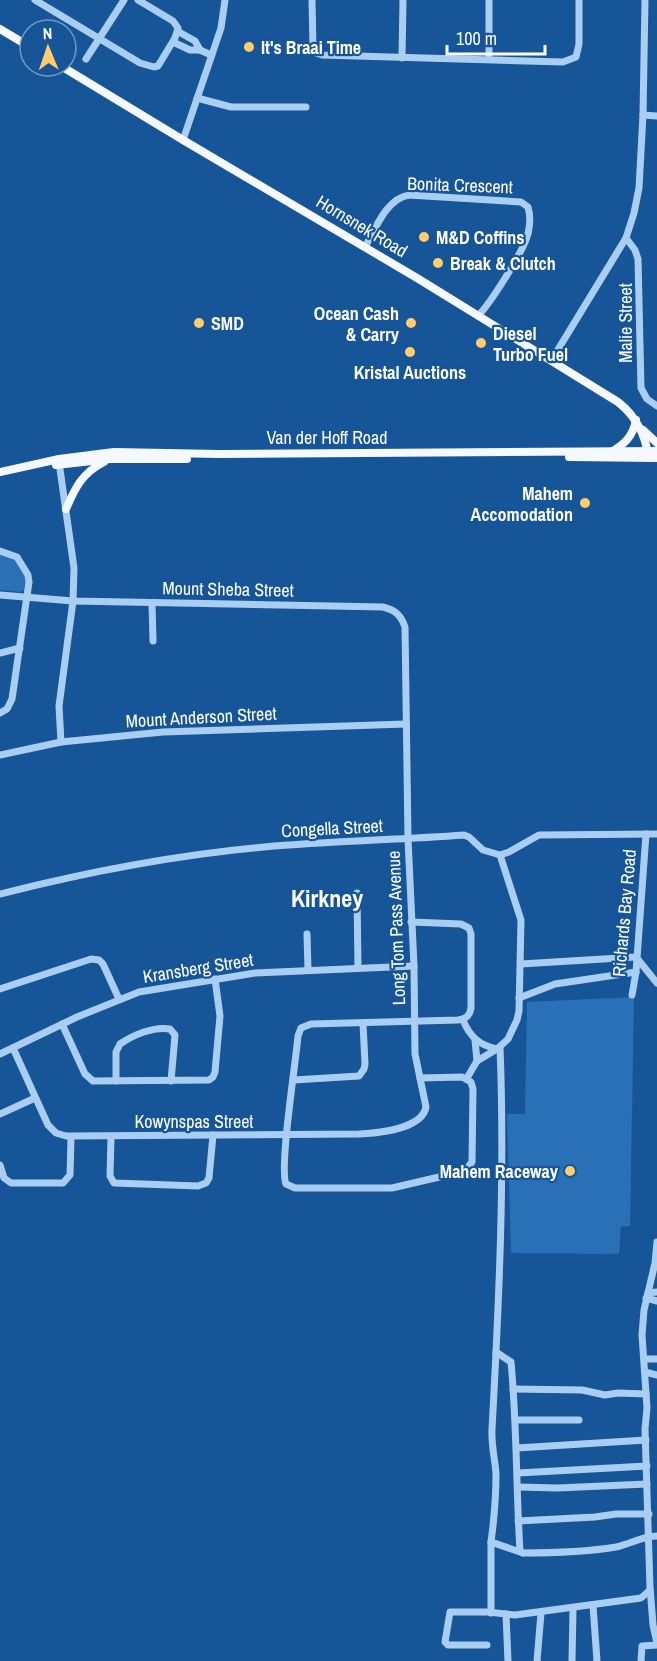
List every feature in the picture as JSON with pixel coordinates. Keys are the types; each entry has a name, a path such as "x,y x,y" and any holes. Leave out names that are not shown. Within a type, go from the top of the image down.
{"main road":[{"path":"0,29 18,40"},
{"name":"Hornsnek Road","path":"78,76 478,315 618,402 630,411 652,455"},
{"path":"611,452 627,442 638,424 657,443"},
{"name":"Van der Hoff Road","path":"0,472 104,453 611,452 652,455"},
{"name":"Van der Hoff Road","path":"0,477 59,462 110,459 652,455"},
{"path":"66,509 82,478 94,467 110,459"}],"street":[{"path":"86,58 124,0"},
{"path":"40,1 99,39 146,66 154,68 158,66 179,32 177,24 138,0"},
{"path":"183,140 223,20 225,0"},
{"path":"312,0 312,42 316,52 327,56 563,62 576,57 579,44 579,0"},
{"path":"402,58 403,0"},
{"path":"489,0 489,59"},
{"path":"551,361 626,238 634,213 639,188 643,115 645,0"},
{"path":"179,32 195,41 200,50"},
{"path":"173,42 190,50 200,50 211,56"},
{"path":"197,98 231,107 306,107"},
{"path":"643,115 657,116"},
{"name":"Bonita Crescent","path":"365,247 389,206 401,196 521,202 528,207 530,216 525,241 487,306 478,315"},
{"name":"Malie Street","path":"626,238 635,250 638,259 641,388 647,399 657,405"},
{"path":"59,462 74,568 74,602 59,706 61,742"},
{"path":"0,551 14,555 20,560 29,579 12,699 7,710 0,713"},
{"name":"Mount Sheba Street","path":"0,595 74,602 383,607"},
{"path":"153,603 153,641"},
{"name":"Long Tom Pass Avenue","path":"383,607 401,617 405,627 408,839 414,966 415,1054 426,1103 424,1115"},
{"path":"0,652 20,648"},
{"name":"Mount Anderson Street","path":"0,755 61,742 163,732 406,724"},
{"name":"Richards Bay Road","path":"632,995 636,972 646,834"},
{"path":"467,1078 477,1060 499,1048 508,1040 517,1020 521,920 500,855 539,835 657,834"},
{"name":"Congella Street","path":"0,894 71,876 172,858 264,847 464,836 469,837 483,850 500,855"},
{"path":"357,893 358,968"},
{"path":"411,922 461,924 470,930 470,1015 463,1020 311,1024 303,1027 298,1033 287,1135 284,1179 286,1184 291,1187 386,1189 462,1173 469,1168 472,1162 473,1089 471,1082 460,1076 420,1077"},
{"path":"307,934 308,970"},
{"path":"521,964 636,957 657,983"},
{"path":"0,988 93,959 103,964 119,999"},
{"name":"Kransberg Street","path":"0,1054 119,999 149,990 255,973 414,966"},
{"path":"519,998 555,984 636,972"},
{"path":"62,1024 88,1078 93,1081 206,1081 213,1077 220,1021 215,980"},
{"path":"463,1020 475,1040 477,1060"},
{"path":"294,1080 359,1076 365,1064 363,1023"},
{"path":"117,1081 116,1052 120,1044 141,1033 162,1028 170,1029 175,1035 171,1081"},
{"path":"475,1040 487,1046 499,1048"},
{"path":"0,1165 3,1176 12,1183 63,1183 70,1175 71,1137 53,1131 35,1098 13,1048"},
{"path":"491,1612 491,1542 496,1473 492,1431 495,1396 502,1106 499,1048"},
{"path":"0,1114 35,1098"},
{"name":"Kowynspas Street","path":"71,1137 373,1133 413,1123 424,1115"},
{"path":"111,1137 110,1176 114,1183 198,1186 206,1183 209,1178 213,1135"},
{"path":"641,1661 642,1646 657,1644 650,1590 653,1536 647,1484 646,1394 642,1335 657,1242"},
{"path":"647,1295 657,1292"},
{"path":"647,1295 657,1301"},
{"path":"496,1352 511,1362 516,1420 518,1521 520,1551 523,1553"},
{"path":"644,1359 657,1359"},
{"path":"645,1372 657,1375"},
{"path":"513,1389 582,1390 605,1395 646,1394"},
{"path":"516,1420 579,1420"},
{"path":"517,1448 646,1440"},
{"path":"518,1473 647,1466"},
{"path":"518,1487 558,1488 647,1484"},
{"path":"518,1521 649,1514"},
{"path":"491,1542 523,1553 582,1552 620,1546 653,1536"},
{"path":"487,1645 448,1646 445,1642 450,1612 541,1613 641,1598 650,1590"},
{"path":"593,1605 597,1661"},
{"path":"572,1661 573,1608"},
{"path":"537,1661 541,1613"},
{"path":"506,1614 508,1661"}],"shaded area":[{"path":"0,553 16,559 27,580 24,590 20,592 0,590"},
{"name":"Mahem Raceway","path":"634,997 630,1226 621,1226 619,1254 511,1253 507,1114 525,1114 527,1002"}],"place":[{"name":"It's Braai Time","path":"249,47"},
{"name":"M&D Coffins","path":"424,237"},
{"name":"Break & Clutch","path":"438,263"},
{"name":"SMD","path":"199,323"},
{"name":"Ocean Cash & Carry","path":"411,323"},
{"name":"Diesel Turbo Fuel","path":"481,343"},
{"name":"Kristal Auctions","path":"410,352"},
{"name":"Mahem Accomodation","path":"585,503"},
{"name":"Mahem Raceway","path":"570,1171"}],"district":[{"name":"Kirkney","path":"327,898"}]}
